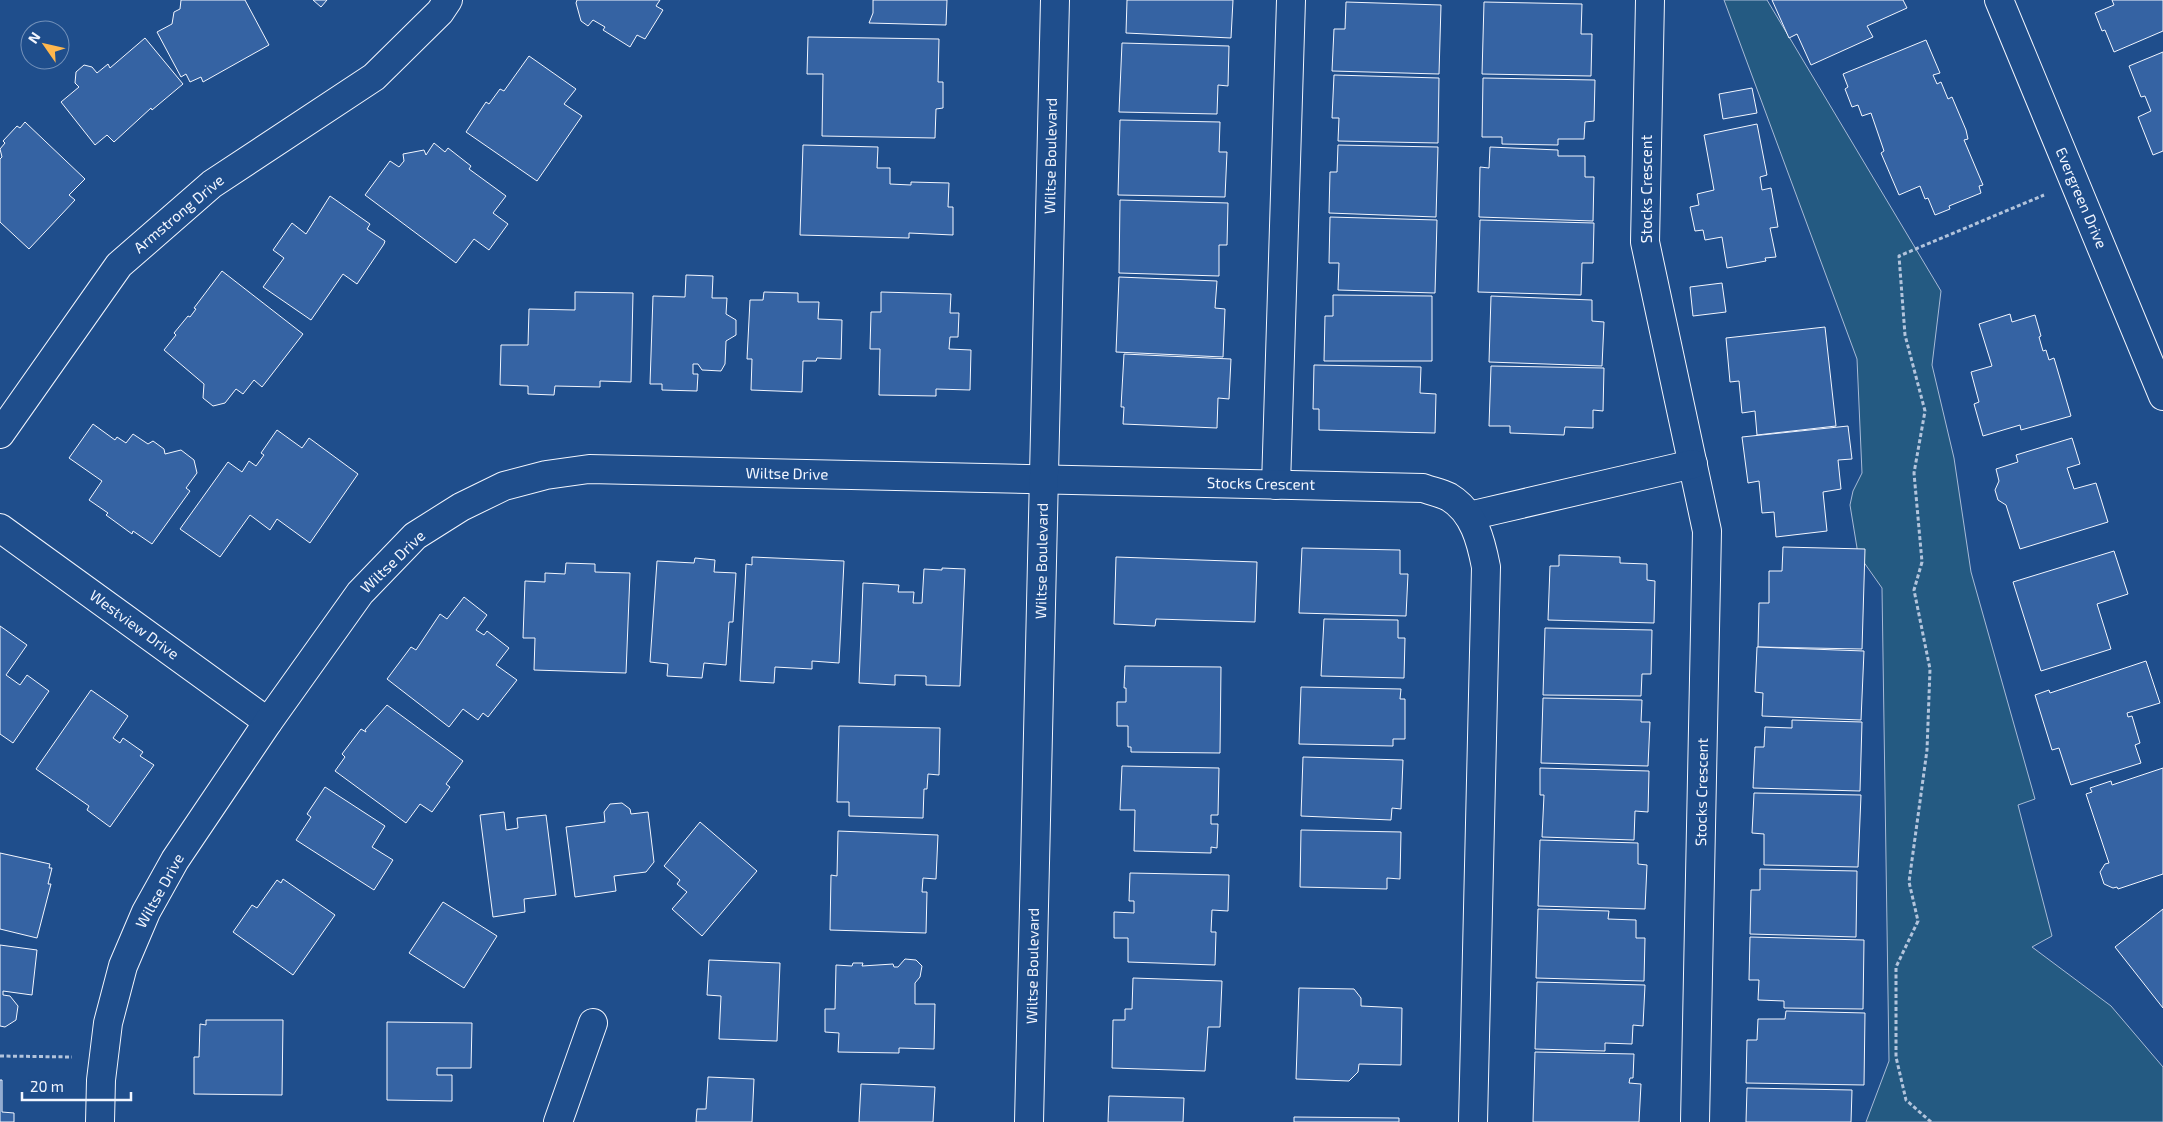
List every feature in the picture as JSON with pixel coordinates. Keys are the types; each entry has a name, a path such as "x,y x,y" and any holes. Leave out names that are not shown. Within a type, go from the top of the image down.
{"street":[{"name":"Armstrong Drive","path":"0,434 119,266 212,184 374,77 440,12 448,0"},
{"name":"Wiltse Boulevard","path":"1029,1122 1055,0"},
{"path":"1276,485 1291,0"},
{"name":"Stocks Crescent","path":"1650,0 1645,242 1707,531 1695,1122"},
{"name":"Evergreen Drive","path":"1999,0 2163,396"},
{"path":"1469,516 1693,464"},
{"name":"Wiltse Drive","path":"100,1122 103,1058 108,1023 123,966 146,912 175,860 268,722 360,593 415,536 461,507 504,486 546,475 589,470 1044,480"},
{"name":"Stocks Crescent","path":"1044,480 1423,488 1450,498 1469,516 1481,540 1486,567 1473,1122"},
{"name":"Westview Drive","path":"0,528 268,722"},
{"path":"558,1122 593,1023"}],"path":[{"path":"1931,1122 1906,1100 1896,1057 1896,967 1918,921 1909,882 1927,750 1930,670 1914,590 1922,562 1914,473 1925,411 1905,335 1899,256 2075,182"},
{"path":"0,1056 103,1058"}],"shaded area":[{"path":"1724,0 1767,0 1941,291 1932,365 1954,458 1971,572 2035,799 2018,805 2052,936 2032,947 2111,1006 2163,1067 2163,1122 1866,1122 1889,1061 1882,588 1858,554 1850,505 1853,491 1862,473 1857,359"}],"building":[{"path":"181,0 245,0 269,45 203,82 201,77 190,82 186,74 181,77 157,32 172,24 174,12 180,9"},
{"path":"313,0 327,0 321,7"},
{"path":"577,0 660,0 656,6 663,10 645,39 637,35 630,47 603,30 605,27 593,20 588,26 581,21 576,3"},
{"path":"873,0 947,0 946,25 869,23 873,13"},
{"path":"1127,0 1233,0 1231,38 1126,33"},
{"path":"1772,0 1903,0 1907,8 1867,26 1873,37 1811,65 1797,34 1789,38"},
{"path":"2112,0 2163,0 2163,31 2114,52 2105,30 2102,31 2095,13 2114,5"},
{"path":"1346,2 1441,5 1439,74 1332,71 1334,29 1345,29"},
{"path":"1484,2 1582,4 1581,34 1592,34 1591,76 1482,74"},
{"path":"808,37 939,39 938,82 943,82 943,108 936,109 935,138 822,136 823,74 807,74"},
{"path":"145,38 183,84 152,110 151,108 114,142 107,135 95,145 61,102 79,87 75,83 76,72 84,65 92,67 97,73 108,64 110,68"},
{"path":"1926,40 1940,73 1933,75 1937,84 1941,82 1948,99 1952,97 1966,130 1968,139 1964,140 1983,185 1979,186 1981,193 1949,206 1950,209 1935,215 1928,198 1925,199 1920,186 1899,195 1881,153 1884,151 1871,113 1862,116 1858,105 1852,107 1845,89 1848,87 1843,74"},
{"path":"1122,43 1229,46 1228,86 1218,85 1217,114 1119,112"},
{"path":"2163,52 2163,151 2153,155 2138,117 2151,111 2145,96 2141,97 2129,66"},
{"path":"529,56 576,89 564,104 582,116 537,181 466,132 486,102 489,104 500,89 504,91"},
{"path":"1334,75 1439,78 1438,143 1338,141 1339,118 1332,118"},
{"path":"1483,78 1595,80 1594,121 1585,122 1584,139 1558,139 1558,145 1502,144 1502,137 1482,137"},
{"path":"1752,88 1757,113 1723,119 1719,94"},
{"path":"1120,120 1220,122 1219,152 1227,152 1225,197 1118,195"},
{"path":"25,122 85,179 69,195 75,200 29,249 0,222 0,159 2,157 0,149 5,143 3,141 17,126 20,128"},
{"path":"1757,124 1767,175 1760,177 1762,190 1771,188 1778,227 1770,228 1776,257 1765,258 1766,261 1727,268 1722,237 1705,240 1703,230 1695,231 1690,207 1699,205 1697,194 1714,190 1704,135"},
{"path":"434,143 445,152 448,148 471,166 469,169 506,196 493,213 508,224 489,250 474,239 456,263 365,195 390,161 399,167 404,161 403,154 424,150 426,155"},
{"path":"803,145 878,147 877,168 890,168 890,184 911,185 911,182 949,183 948,207 953,207 953,235 909,233 909,238 800,235"},
{"path":"1338,145 1438,147 1436,217 1329,213 1330,172 1337,172"},
{"path":"1490,147 1558,150 1558,156 1585,156 1585,177 1594,177 1593,221 1479,217 1480,167 1489,168"},
{"path":"330,196 370,224 367,229 385,241 357,284 343,274 311,320 263,287 284,258 273,250 292,223 306,234"},
{"path":"1120,200 1228,203 1227,245 1219,245 1219,276 1119,273"},
{"path":"1330,217 1437,220 1435,293 1338,290 1339,263 1329,263"},
{"path":"1480,220 1594,223 1593,263 1582,263 1581,295 1478,292"},
{"path":"222,271 303,334 262,387 254,380 243,394 236,389 225,403 213,406 203,398 204,384 164,350 176,335 174,333 188,316 190,317 196,309 194,308"},
{"path":"686,275 713,276 712,298 727,298 726,314 736,320 736,335 726,341 725,364 721,371 702,370 698,364 693,364 693,374 698,374 697,391 662,390 662,384 650,384 653,296 685,297"},
{"path":"1119,277 1217,281 1215,308 1225,309 1223,357 1116,352"},
{"path":"1722,283 1726,312 1693,316 1690,287"},
{"path":"575,292 633,293 631,382 600,381 600,387 555,386 554,395 528,394 528,386 500,385 501,345 528,345 529,309 575,310"},
{"path":"764,292 798,293 798,302 819,302 818,319 842,320 841,359 817,358 816,361 803,361 802,392 751,390 752,359 747,359 750,300 763,300"},
{"path":"881,292 951,294 950,313 959,313 958,337 950,337 949,349 971,350 970,390 936,389 936,396 879,395 880,349 870,349 871,312 881,312"},
{"path":"1333,295 1432,296 1432,361 1324,361 1325,316 1333,316"},
{"path":"1491,296 1592,300 1592,321 1604,322 1602,366 1489,362"},
{"path":"2010,314 2012,322 2035,315 2043,351 2046,350 2049,360 2054,358 2071,416 2021,430 2020,425 1983,436 1974,404 1979,402 1971,372 1992,366 1979,324"},
{"path":"1825,327 1836,426 1757,435 1755,411 1742,413 1739,381 1730,382 1726,338"},
{"path":"1124,354 1231,359 1229,399 1218,398 1217,428 1123,424 1124,407 1121,407"},
{"path":"1314,365 1421,367 1420,393 1436,394 1435,433 1319,430 1319,409 1313,409"},
{"path":"1491,366 1604,368 1603,411 1593,410 1593,428 1565,427 1564,435 1510,433 1510,426 1489,426"},
{"path":"93,424 115,440 117,437 126,443 133,434 148,444 153,441 164,449 165,454 181,450 194,460 197,473 186,488 190,491 152,544 133,531 132,534 106,515 108,513 89,500 102,481 69,458"},
{"path":"1848,426 1852,459 1838,460 1841,489 1823,492 1827,531 1776,537 1774,512 1762,513 1759,481 1748,483 1742,437"},
{"path":"277,430 302,448 309,438 358,474 310,543 277,519 270,530 250,515 220,557 180,529 228,462 242,472 249,461 256,466 264,455 261,453"},
{"path":"2072,438 2080,464 2067,468 2074,489 2096,483 2108,522 2020,549 2006,505 1998,500 1995,490 1999,481 1996,469 2018,462 2016,455"},
{"path":"1783,547 1865,549 1862,649 1758,647 1759,603 1769,603 1769,571 1782,571"},
{"path":"1302,548 1400,550 1400,574 1408,574 1406,616 1299,613"},
{"path":"2114,551 2128,594 2097,604 2111,649 2041,671 2013,582"},
{"path":"1559,555 1620,557 1620,563 1647,564 1647,580 1655,581 1654,623 1548,620 1550,566 1559,566"},
{"path":"752,557 844,561 839,663 812,661 812,669 775,667 774,683 740,681 746,564 752,565"},
{"path":"1116,557 1257,562 1255,622 1156,619 1155,626 1114,624"},
{"path":"695,558 715,560 714,572 736,573 733,622 729,622 726,665 704,663 702,678 667,676 668,664 650,662 657,561 694,563"},
{"path":"566,563 595,564 595,572 630,573 626,673 534,670 535,638 523,638 525,581 545,582 545,573 565,574"},
{"path":"942,568 965,569 960,686 926,685 926,676 895,675 895,685 859,683 863,583 899,585 898,592 914,592 913,603 922,603 924,569 942,570"},
{"path":"464,597 487,615 476,630 484,635 487,631 509,648 496,665 517,680 488,717 483,713 478,720 463,709 449,727 387,679 411,647 416,650 440,614 447,619"},
{"path":"1324,619 1398,620 1398,638 1405,638 1404,678 1321,676"},
{"path":"0,626 27,645 6,675 20,685 27,675 49,691 13,743 0,734"},
{"path":"1545,628 1652,630 1651,674 1642,674 1641,696 1543,695"},
{"path":"1757,647 1864,651 1861,720 1762,716 1763,693 1755,692"},
{"path":"2146,661 2160,703 2127,713 2128,717 2132,716 2140,743 2135,745 2141,763 2071,785 2059,748 2052,750 2035,695 2049,690 2050,693"},
{"path":"1125,666 1221,667 1220,753 1131,752 1131,747 1128,747 1128,726 1117,726 1117,702 1126,702 1126,688 1124,688"},
{"path":"1301,687 1401,689 1400,699 1405,699 1405,739 1393,739 1393,746 1299,744"},
{"path":"91,690 128,716 113,738 120,743 123,738 143,752 140,756 154,765 110,827 87,810 89,806 36,769"},
{"path":"1543,698 1642,700 1641,722 1650,722 1648,766 1541,763"},
{"path":"387,705 463,761 446,784 450,787 432,812 420,804 406,823 335,771 345,757 342,754 361,729 366,732 365,730"},
{"path":"1792,720 1862,722 1860,791 1753,788 1755,747 1764,747 1765,727 1792,728"},
{"path":"839,726 940,728 939,775 928,774 927,789 924,789 923,818 849,816 849,802 837,802"},
{"path":"1303,757 1403,760 1401,809 1392,808 1391,820 1301,816"},
{"path":"1122,766 1219,768 1218,815 1211,815 1211,824 1218,824 1217,848 1211,847 1211,853 1134,851 1135,810 1120,810"},
{"path":"1540,768 1649,771 1648,812 1635,811 1634,840 1542,837 1544,795 1540,795"},
{"path":"2163,768 2163,874 2118,889 2117,887 2113,888 2104,884 2100,872 2105,864 2109,863 2086,794 2092,792 2090,788 2111,781 2112,785"},
{"path":"325,787 385,826 372,847 393,860 374,890 296,840 311,817 307,814"},
{"path":"1754,793 1861,795 1858,867 1764,865 1764,834 1752,833"},
{"path":"622,803 630,809 631,814 648,812 654,862 646,872 614,876 616,891 575,897 566,827 605,822 604,812 610,804"},
{"path":"504,812 506,830 518,828 517,818 546,815 556,895 524,899 525,912 493,917 480,815"},
{"path":"700,822 757,871 702,936 672,909 687,892 677,884 680,880 664,866"},
{"path":"1301,830 1401,832 1400,879 1387,878 1387,889 1300,887"},
{"path":"838,831 938,835 936,879 923,878 922,892 927,892 926,933 830,930 831,875 837,876"},
{"path":"1540,840 1638,843 1638,864 1647,865 1645,909 1538,906"},
{"path":"0,853 50,864 49,868 52,868 48,884 51,884 37,938 0,929"},
{"path":"1760,869 1857,871 1856,937 1750,934 1751,890 1760,890"},
{"path":"1130,873 1229,875 1228,911 1212,910 1211,932 1216,932 1215,965 1128,962 1128,938 1114,938 1114,912 1134,913 1134,901 1129,901"},
{"path":"283,879 335,915 293,975 233,932 252,905 257,908 277,880 281,883"},
{"path":"443,902 497,936 464,988 409,953"},
{"path":"1538,909 1609,911 1608,919 1636,920 1636,938 1645,938 1644,981 1536,978"},
{"path":"2163,909 2163,1008 2115,947"},
{"path":"1750,937 1864,940 1863,1009 1784,1008 1784,1001 1758,1000 1759,980 1749,980"},
{"path":"0,945 37,950 32,995 3,991 3,995 10,996 18,1006 16,1020 5,1027 0,1026"},
{"path":"905,959 916,960 922,966 920,977 915,983 915,1004 935,1004 934,1049 899,1048 899,1053 838,1052 839,1033 825,1032 825,1009 835,1009 836,965 852,966 853,963 863,963 862,966 893,964 894,967 898,967"},
{"path":"709,960 780,963 777,1041 719,1039 721,996 707,995"},
{"path":"1133,978 1222,981 1220,1027 1208,1027 1205,1071 1112,1068 1113,1020 1125,1020 1125,1009 1132,1009"},
{"path":"1537,982 1645,985 1643,1026 1633,1025 1632,1044 1605,1043 1605,1051 1535,1049"},
{"path":"1299,988 1354,989 1361,998 1361,1006 1402,1008 1401,1065 1359,1064 1358,1072 1349,1081 1296,1079"},
{"path":"1786,1011 1865,1013 1864,1085 1746,1083 1747,1040 1757,1040 1758,1019 1785,1019"},
{"path":"206,1020 283,1020 282,1095 194,1094 194,1057 199,1057 200,1024 206,1025"},
{"path":"387,1022 472,1023 471,1068 437,1068 437,1075 452,1075 452,1101 387,1100"},
{"path":"1535,1052 1634,1054 1633,1078 1630,1078 1629,1083 1641,1084 1639,1122 1533,1122"},
{"path":"708,1077 754,1079 752,1122 696,1122 697,1109 706,1109"},
{"path":"0,1080 2,1080 2,1112 14,1113 14,1122 0,1122"},
{"path":"861,1084 935,1087 933,1122 859,1122"},
{"path":"1747,1088 1852,1090 1851,1122 1746,1122"},
{"path":"1109,1096 1184,1098 1183,1122 1108,1122"},
{"path":"1294,1117 1399,1118 1399,1122 1294,1122"}]}
